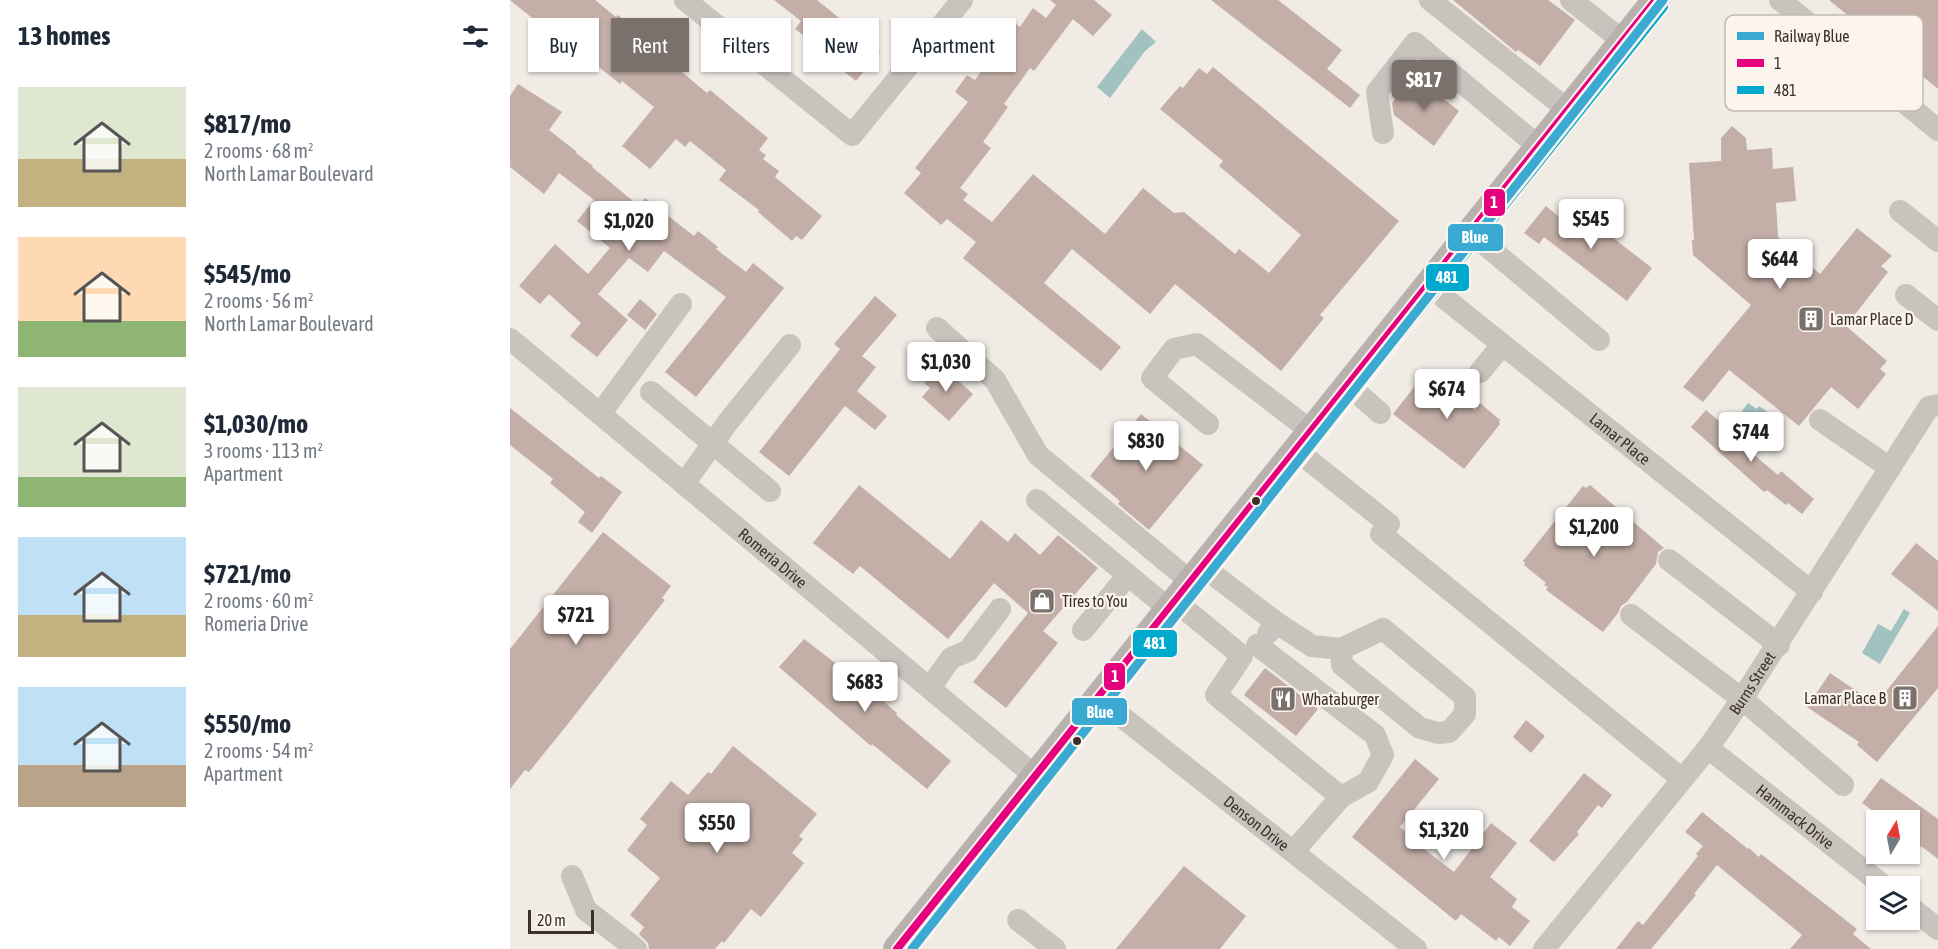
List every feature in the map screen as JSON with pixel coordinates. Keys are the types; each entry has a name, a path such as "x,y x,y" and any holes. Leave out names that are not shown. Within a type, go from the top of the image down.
{"main road":[{"path":"897,949 1656,0"}],"street":[{"path":"685,0 852,135 962,0"},
{"path":"1431,0 1568,110"},
{"path":"1570,0 1623,41"},
{"path":"1779,0 1797,15"},
{"path":"1383,133 1377,92 1415,43 1539,147"},
{"path":"1915,111 1936,128"},
{"path":"1900,211 1938,241"},
{"path":"1470,232 1599,340"},
{"name":"Lamar Place","path":"1428,285 1812,592"},
{"path":"1906,295 1938,320"},
{"path":"600,414 681,304"},
{"path":"937,328 994,380 1038,455 1249,650 1375,735 1383,755 1368,782 1341,797 1293,852"},
{"name":"Romeria Drive","path":"510,339 1035,776"},
{"path":"1208,424 1152,378 1174,349 1197,344 1389,524 1381,534 1682,779"},
{"path":"684,484 712,444 790,345"},
{"path":"1480,372 1502,345"},
{"path":"1348,385 1380,413"},
{"path":"651,392 770,490"},
{"name":"Burns Street","path":"1544,949 1708,748 1779,645 1929,407 1938,405"},
{"path":"1820,420 1890,468"},
{"path":"1037,500 1128,575 1184,590 1277,623 1312,646 1341,649 1383,630 1465,697 1465,714 1449,732 1438,733 1420,728 1342,665 1341,649"},
{"path":"1669,560 1779,645"},
{"path":"1083,630 1128,575"},
{"path":"930,688 951,658 968,651 1000,609"},
{"path":"1631,615 1742,699 1843,785"},
{"path":"1277,623 1249,650 1216,695 1341,797"},
{"name":"Denson Drive","path":"1098,698 1416,949"},
{"name":"Hammack Drive","path":"1708,748 1871,876"},
{"path":"572,876 586,910 636,949"},
{"path":"1920,915 1938,929"},
{"path":"1018,920 1055,949"}],"water":[{"path":"1142,29 1156,42 1145,51 1110,98 1097,87"},
{"path":"1748,403 1757,409 1759,406 1772,415 1767,422 1771,425 1766,432 1759,426 1754,433 1737,418"},
{"path":"1904,609 1910,613 1880,664 1862,653 1878,624 1891,631"}],"building":[{"path":"510,0 595,0 616,17 618,15 622,18 611,18 611,72 682,72 707,93 710,90 768,138 759,150 766,155 763,159 779,171 775,177 822,216 802,240 796,236 792,241 758,212 759,210 719,180 726,170 690,141 685,147 676,139 650,169 622,146 654,107 622,81 620,84 599,67 599,18 532,18"},
{"path":"774,0 817,0 839,18 803,18 803,35 795,29 801,21"},
{"path":"1050,0 1094,0 1112,15 1093,36 1073,19 1034,71 1030,68 1004,104 1008,107 983,142 991,148 960,188 968,194 963,200 992,222 1033,174 1105,234 1143,188 1174,213 1184,212 1235,254 1239,249 1269,273 1301,235 1219,166 1223,161 1160,109 1180,86 1183,88 1199,68 1207,74 1213,67 1399,221 1320,315 1324,318 1281,371 1175,284 1150,314 1072,249 1044,283 1121,347 1101,371 963,258 976,242 947,219 941,225 904,193 921,173 915,168 968,102 955,92 967,75 975,80 981,72 1016,72 1016,24 1020,27 1033,8 1046,18 1056,5"},
{"path":"1211,0 1278,0 1342,50 1327,69 1360,95 1350,108"},
{"path":"1453,0 1548,0 1575,20 1540,66 1518,50 1516,52"},
{"path":"1829,0 1938,0 1938,89 1923,77 1923,15 1847,15"},
{"path":"844,72 863,72 856,81"},
{"path":"1414,76 1459,111 1434,146 1394,115 1392,103"},
{"path":"518,84 562,112 549,130 639,206 645,198 694,236 698,231 718,247 716,249 746,272 753,263 784,288 696,397 665,372 726,297 664,251 648,272 629,258 598,294 628,320 597,357 570,336 581,323 549,294 540,304 519,286 555,244 588,274 610,248 577,221 594,200 559,173 544,194 510,167 510,96"},
{"path":"1732,126 1746,138 1747,150 1772,148 1773,169 1793,167 1796,201 1776,203 1778,237 1820,274 1857,228 1892,256 1881,266 1888,272 1846,326 1887,361 1880,369 1886,374 1858,409 1831,387 1799,426 1729,370 1703,402 1683,387 1751,305 1693,255 1689,163 1721,161 1721,138"},
{"path":"1546,206 1563,220 1573,207 1652,268 1627,301 1544,237 1539,244 1524,233"},
{"path":"875,296 897,315 862,356 876,367 857,391 887,416 875,430 845,406 789,476 759,452 840,349 834,344"},
{"path":"640,299 657,314 645,330 627,315"},
{"path":"938,367 944,372 946,370 973,394 949,421 922,397 930,388 924,383"},
{"path":"1426,372 1475,410 1480,403 1500,420 1500,424 1464,469 1393,414"},
{"path":"510,408 599,478 601,476 622,492 592,533 578,522 585,512 550,483 553,479 510,445"},
{"path":"1706,410 1778,475 1781,471 1814,499 1802,514 1767,490 1764,492 1691,427"},
{"path":"1141,414 1203,465 1149,530 1118,504 1120,501 1090,476"},
{"path":"859,485 950,559 981,520 1008,542 1015,533 1040,555 1058,535 1098,568 1043,631 1058,643 1006,708 973,682 1028,613 994,583 948,639 860,566 853,574 813,543"},
{"path":"1590,485 1664,548 1658,552 1656,564 1603,632 1546,590 1548,587 1544,585 1546,583 1524,565 1523,561 1583,486 1586,488"},
{"path":"603,532 671,586 662,598 665,600 567,725 529,772 525,770 510,789 510,649"},
{"path":"1916,543 1938,561 1938,611 1891,574"},
{"name":"Lamar Place B","path":"1938,626 1938,688 1877,762 1857,745 1859,742 1807,707 1830,673 1876,704"},
{"path":"804,639 847,672 846,674 872,695 874,693 897,713 896,715 951,761 927,789 872,744 871,746 779,667"},
{"name":"Whataburger","path":"1265,668 1318,709 1296,736 1244,695"},
{"path":"1526,720 1545,736 1531,753 1513,737"},
{"path":"733,746 817,814 799,836 803,839 792,853 804,863 761,917 751,909 724,943 722,941 715,949 649,949 648,943 639,934 644,927 630,915 660,878 627,850 647,825 640,819 671,781 688,795 708,772 711,774"},
{"path":"1415,759 1439,779 1400,827 1424,849 1454,872 1491,823 1517,843 1490,877 1517,899 1512,907 1530,921 1510,946 1499,937 1496,941 1461,914 1456,921 1352,837"},
{"path":"1584,773 1612,795 1602,808 1598,805 1577,832 1579,834 1554,862 1529,841"},
{"path":"1881,778 1938,819 1938,859 1921,846 1920,848 1920,810 1872,810 1862,803"},
{"path":"1702,812 1759,857 1761,854 1857,929 1853,934 1871,949 1790,949 1802,935 1717,865 1694,894 1696,895 1651,949 1616,949 1638,921 1643,925 1698,856 1696,854 1703,846 1685,832"},
{"path":"1184,866 1246,916 1220,949 1116,949"}],"rail line":[{"name":"Blue","path":"912,949 1663,0"}],"transit line":[{"name":"1","path":"897,949 1656,0"},
{"name":"481","path":"910,949 1664,7"}],"place":[{"name":"Lamar Place D","path":"1811,319"},
{"name":"Tires to You","path":"1042,601"},
{"name":"Lamar Place B","path":"1905,698"},
{"name":"Whataburger","path":"1283,699"}]}
